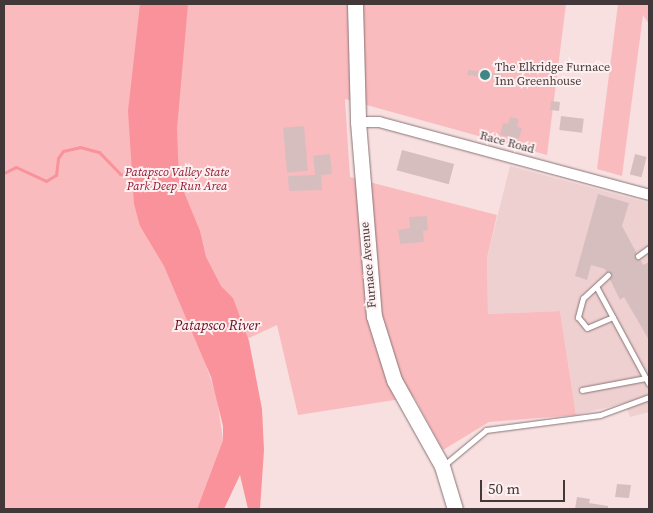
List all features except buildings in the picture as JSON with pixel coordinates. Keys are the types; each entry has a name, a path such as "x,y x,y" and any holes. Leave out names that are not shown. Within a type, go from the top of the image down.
{"street":[{"name":"Furnace Avenue","path":"355,4 358,122 372,298 378,335 401,396 442,466 457,509"},
{"name":"Race Road","path":"358,122 379,122 649,195"}],"lane":[{"path":"638,256 649,248"},
{"path":"608,275 597,288 583,298 578,313 580,323 591,328 613,317"},
{"path":"597,288 649,384"},
{"path":"582,390 646,378"},
{"path":"442,466 486,430 600,415 649,397"}],"shaded area":[{"path":"510,166 649,203 649,412 630,417 625,403 576,415 560,311 488,314 487,258"}],"green space":[{"name":"Patapsco Valley State Park Deep Run Area","path":"4,4 566,4 547,155 345,99 350,177 497,215 487,258 488,314 560,311 576,415 489,422 443,450 414,397 298,415 277,325 204,359 217,398 223,440 197,509 4,509"},
{"path":"618,4 649,4 649,24 643,15 622,176 597,169"}],"water":[{"name":"Patapsco River","path":"140,4 188,4 177,129 179,180 200,231 206,257 221,286 233,298 249,341 262,409 264,450 260,509 248,509 240,475 224,509 197,509 223,440 223,426 211,377 164,266 140,226 134,204 128,111"}],"waterway":[{"path":"4,173 16,167 46,181 56,175 58,158 63,151 80,147 99,152 120,174 134,178"}],"place":[{"name":"The Elkridge Furnace Inn Greenhouse","path":"485,75"}]}
